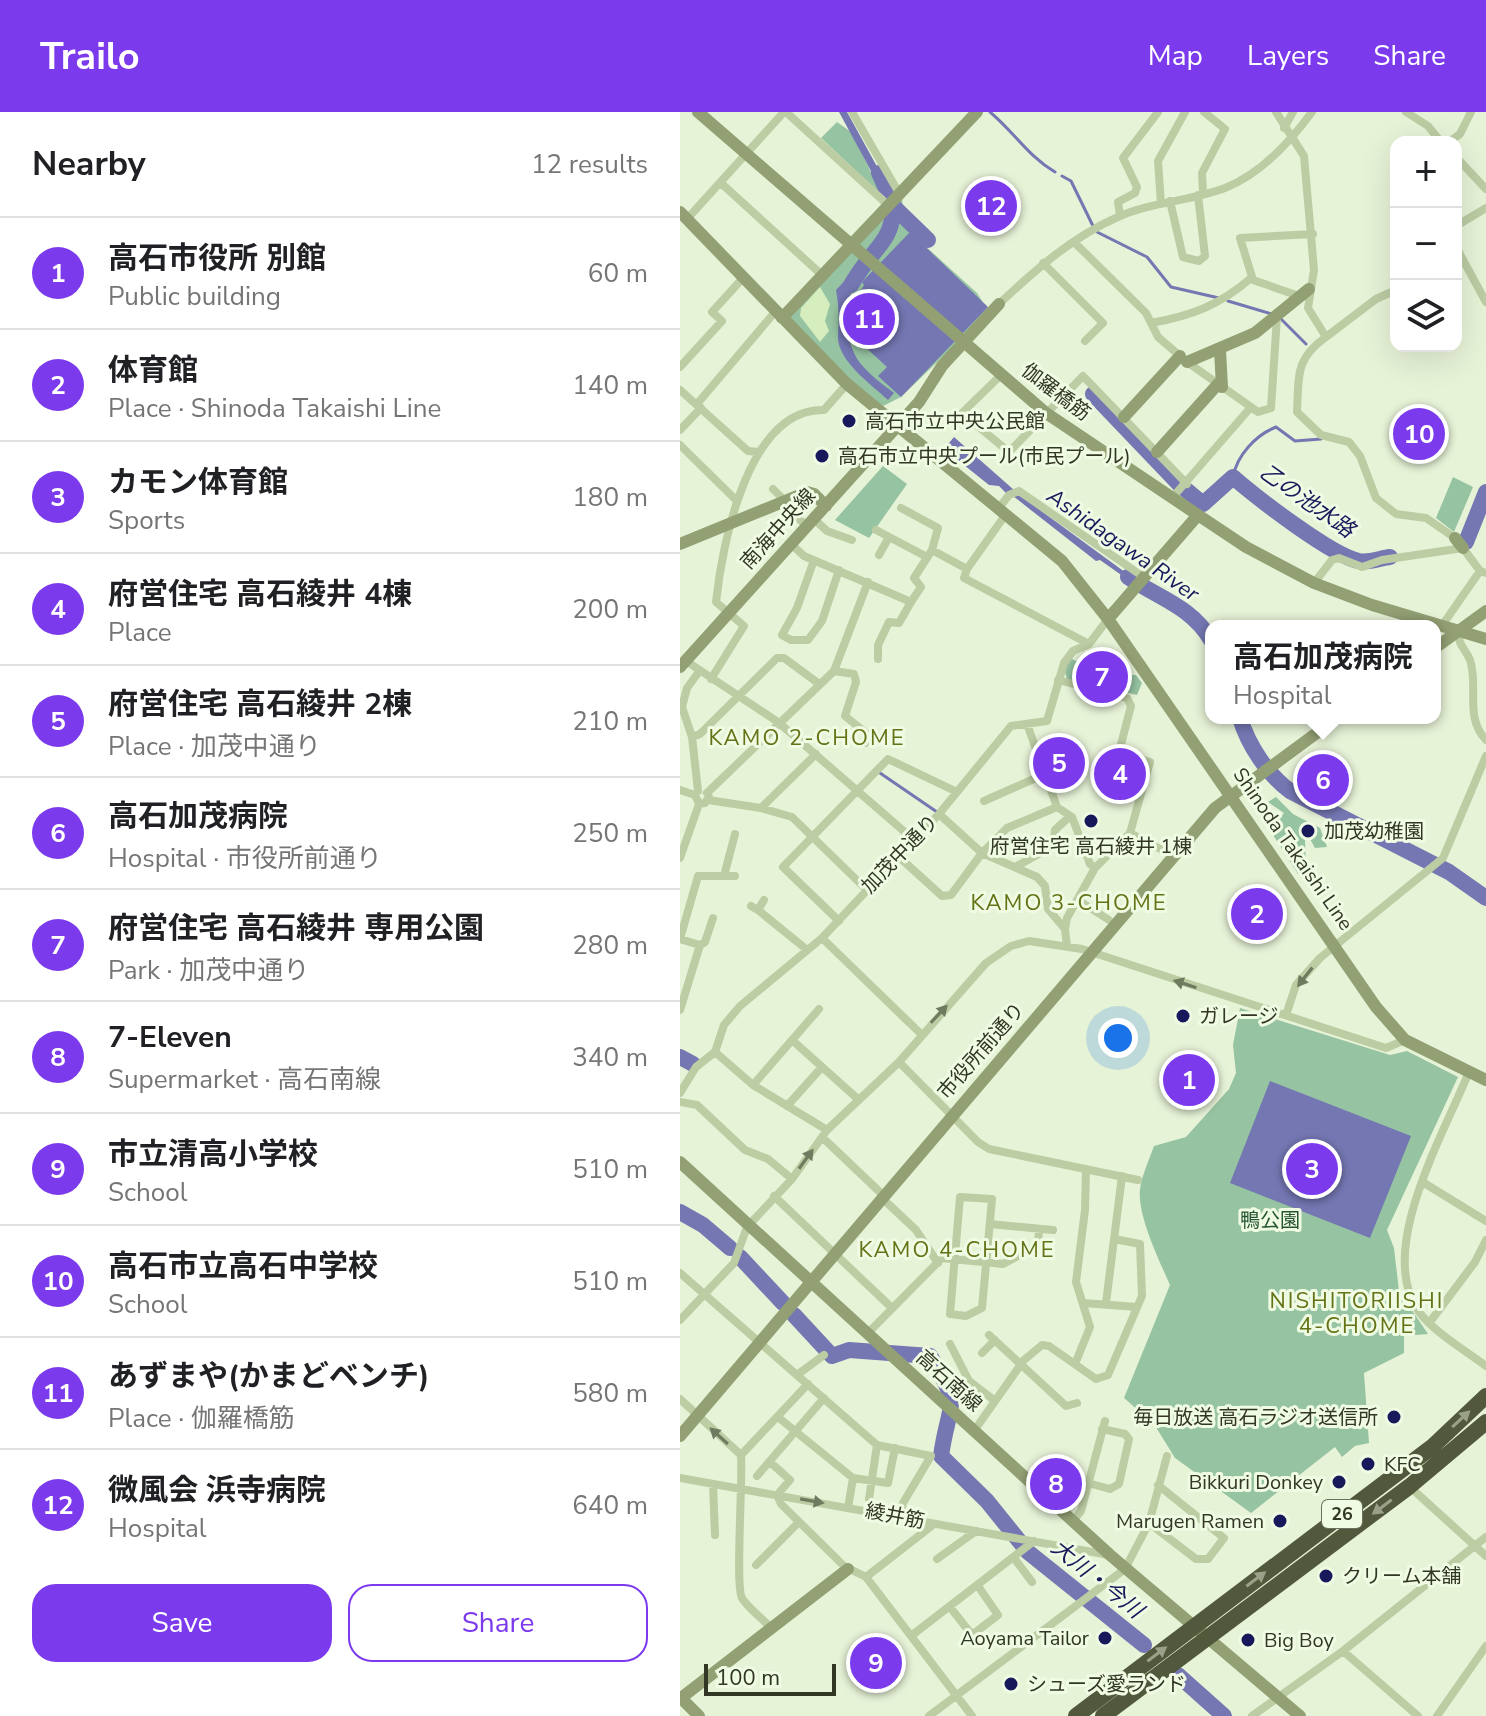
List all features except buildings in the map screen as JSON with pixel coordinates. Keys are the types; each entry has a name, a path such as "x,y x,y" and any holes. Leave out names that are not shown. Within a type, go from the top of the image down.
{"highway":[{"name":"26","path":"1076,1716 1432,1447 1486,1396"},
{"name":"26","path":"1103,1716 1410,1486 1486,1422"}],"street":[{"name":"伽羅橋筋","path":"698,112 1046,413 1182,489 1198,515 1246,547 1314,583 1421,620"},
{"path":"684,215 722,184 785,112 888,205"},
{"path":"852,112 899,193"},
{"path":"680,430 779,315 822,275 977,112"},
{"path":"1120,216 1118,202 1135,193 1137,187 1123,158 1158,112"},
{"path":"1185,112 1158,161 1166,203 1183,257 1199,261 1205,256 1200,194 1202,173 1225,129 1204,112"},
{"path":"1124,417 1183,359 1220,350 1278,316 1304,293 1314,270 1304,156 1276,112"},
{"path":"1284,128 1293,112"},
{"path":"997,307 1043,263 1120,216 1226,188 1263,165 1291,140 1312,112"},
{"path":"1406,112 1428,126 1436,136"},
{"path":"1457,136 1471,112"},
{"path":"1462,163 1486,189"},
{"path":"722,184 822,275"},
{"path":"1462,222 1486,208"},
{"name":"Shinoda Takaishi Line","path":"684,215 847,384 902,421 1062,561 1108,619 1376,1007 1405,1040 1468,1074 1486,1080"},
{"path":"1251,278 1240,238 1313,234"},
{"path":"1074,242 1146,313 1158,337 1183,359 1258,412 1271,408 1278,316"},
{"path":"1462,258 1486,302"},
{"path":"1043,263 1103,323 1085,341"},
{"path":"680,367 722,321 712,312 743,278"},
{"path":"1251,278 1304,293"},
{"path":"1151,323 1186,317 1218,304 1251,278"},
{"path":"1304,293 1311,318 1326,337"},
{"path":"1390,293 1376,299 1306,352 1299,377 1297,412 1321,435 1349,442 1360,456 1376,498 1396,514 1426,518 1459,543 1483,572 1441,627"},
{"name":"南海中央線","path":"683,664 919,402 942,366 997,307"},
{"path":"1157,452 1220,386 1220,350"},
{"path":"1001,375 962,413 1009,452 1080,380 1124,417 1157,452 1182,489 1251,407"},
{"path":"711,679 744,626 716,602 728,526 759,452 793,417 811,410 824,410 847,384"},
{"path":"680,390 748,451 759,452"},
{"path":"680,445 737,501"},
{"path":"773,489 810,523 852,540"},
{"path":"680,544 807,492 814,494 826,506"},
{"path":"1089,644 964,578 1013,494 1142,582"},
{"path":"878,659 878,645 889,622 899,623 921,587 914,578 930,554 938,528 908,508"},
{"path":"1108,619 1198,515"},
{"path":"876,530 967,569"},
{"path":"879,555 889,537"},
{"path":"1314,583 1332,560 1339,558 1362,567 1459,543"},
{"path":"791,544 814,560 911,602"},
{"path":"814,560 797,608 782,635 791,640 808,640 822,621 839,570"},
{"path":"680,858 702,797 834,671 868,582"},
{"path":"1441,644 1486,611"},
{"name":"加茂中通り","path":"680,1093 696,1067 715,1052 724,1025 740,1006 839,921 939,814 1011,726 1047,721 1064,663 1073,651 1089,644 1108,619"},
{"name":"伽羅橋筋","path":"1441,627 1486,639"},
{"path":"1459,631 1457,640 1470,661 1471,706 1486,740"},
{"path":"692,737 700,734 740,697 777,658 784,658 818,683"},
{"path":"683,664 778,722 914,840"},
{"path":"834,671 854,674 856,682 845,716 866,733 865,743"},
{"path":"698,673 687,688 681,707 692,737 702,797"},
{"path":"1058,680 1127,698 1131,706 1115,751 1150,762 1130,833 1095,868 1067,918 1067,946"},
{"path":"1027,724 1057,807 1070,816 1090,864 1095,868"},
{"name":"市役所前通り","path":"680,1436 1215,808 1329,724"},
{"path":"761,808 816,754"},
{"path":"1286,1015 1296,985 1335,946 1443,858 1486,756"},
{"path":"839,921 783,867 888,759 955,791"},
{"path":"984,801 1045,774"},
{"path":"680,790 792,817 866,889"},
{"path":"898,856 942,896 951,895 982,853 1007,828 1057,807"},
{"path":"939,814 982,853 1017,866 1045,886 1048,909 1065,929"},
{"path":"1017,866 1053,846 1055,830 1070,816"},
{"path":"1130,833 1166,852"},
{"path":"724,876 735,834"},
{"path":"700,945 680,939 684,908 698,876 735,876"},
{"path":"764,900 754,908 806,949"},
{"path":"1078,900 1109,920"},
{"path":"680,1010 700,945 705,942 713,918"},
{"path":"822,938 921,1034"},
{"path":"680,1320 703,1292 734,1263 747,1227 792,1179 824,1134 899,1062 921,1034 998,953 1029,941 1067,946 1386,1048 1405,1040"},
{"path":"753,1085 819,1009"},
{"path":"792,1040 859,1100"},
{"path":"715,1052 753,1085 824,1134 916,1230 938,1263"},
{"path":"899,1062 989,1149 1138,1180"},
{"path":"787,1106 822,1067"},
{"path":"1468,1074 1406,1234 1404,1273 1415,1305 1430,1322 1486,1366"},
{"path":"680,1102 697,1105 745,1150 768,1159 792,1179"},
{"name":"高石南線","path":"680,1162 747,1227 1125,1569 1194,1626"},
{"path":"1075,1364 1090,1327 1076,1282 1085,1210 1086,1169"},
{"path":"1106,1303 1122,1176"},
{"path":"1424,1183 1486,1221"},
{"path":"774,1196 892,1308"},
{"path":"960,1197 992,1199 982,1308 966,1316 950,1314 954,1260 960,1197"},
{"path":"990,1224 1053,1230"},
{"path":"867,1334 942,1258 1003,1264 1038,1245 1039,1229"},
{"path":"974,1431 1020,1366 1045,1345 1096,1379 1105,1378 1143,1292 1141,1246 1135,1241 1114,1239"},
{"path":"1430,1322 1475,1262 1486,1240"},
{"path":"680,1273 877,1445 931,1456 903,1503 900,1517"},
{"path":"1083,1303 1137,1307"},
{"path":"982,1353 992,1337 1066,1406 1077,1403"},
{"path":"950,1344 969,1381 995,1401"},
{"path":"797,1375 824,1355"},
{"path":"741,1455 808,1384"},
{"path":"757,1476 824,1398"},
{"path":"680,1399 741,1455 744,1489 739,1572 741,1597 772,1629"},
{"path":"779,1418 853,1478 888,1483 895,1448"},
{"path":"1073,1521 1081,1511 1088,1483 1104,1425 1125,1434 1129,1439 1119,1484 1110,1489 1088,1483"},
{"path":"874,1513 869,1499 877,1445"},
{"path":"929,1716 1125,1569 1149,1523 1167,1456"},
{"path":"770,1462 790,1480 777,1495 799,1522 848,1569 866,1577 972,1716"},
{"name":"綾井筋","path":"680,1478 976,1531 1025,1543 1110,1555"},
{"path":"848,1508 853,1478"},
{"path":"713,1484 715,1535"},
{"path":"1149,1523 1196,1559 1208,1559 1224,1538 1158,1485"},
{"path":"1410,1486 1486,1556"},
{"path":"756,1565 799,1522"},
{"path":"866,1577 934,1524"},
{"path":"937,1559 976,1531"},
{"path":"1252,1716 1343,1651 1486,1537"},
{"path":"911,1636 1014,1558 1025,1543"},
{"path":"1014,1558 1032,1582"},
{"path":"699,1716 681,1698 848,1569"},
{"path":"950,1607 972,1635 998,1615 978,1586"},
{"path":"1194,1626 1300,1716"},
{"path":"1437,1716 1486,1646"},
{"path":"1343,1651 1418,1716"}],"green space":[{"path":"837,122 851,132 883,196 821,138"},
{"path":"902,197 903,209 916,224 911,233 977,293 989,312 901,397 883,406 856,385 791,320 790,313"},
{"path":"883,466 907,484 869,538 835,520"},
{"path":"1453,477 1473,487 1454,532 1436,518"},
{"path":"1072,659 1101,674 1136,675 1142,683 1137,695 1067,679 1064,669"},
{"path":"1276,797 1293,814 1320,828 1327,847 1315,848 1310,839 1305,840 1306,870 1298,874 1259,813 1277,822 1284,813 1268,802"},
{"name":"鴨公園","path":"1240,1008 1390,1055 1407,1051 1458,1077 1387,1230 1394,1248 1399,1291 1428,1334 1404,1336 1404,1353 1364,1373 1369,1443 1355,1446 1342,1457 1335,1447 1251,1513 1175,1458 1154,1424 1124,1398 1170,1285 1142,1211 1142,1178 1154,1146 1186,1137 1229,1089 1236,1073 1233,1045"}],"shaded area":[{"path":"820,287 830,304 825,321 829,331 820,342 800,316 801,308"}],"water":[{"path":"839,112 847,112 891,192 884,195"},
{"path":"910,232 988,307 901,397 878,376 887,367 863,345 871,337 853,319 857,314 851,308 864,285 862,282"},
{"path":"860,265 866,270 852,290 847,328 860,363 894,393 888,400 849,363 839,344 836,290"},
{"path":"954,437 1014,490 1007,494 999,486 989,485 944,449"},
{"path":"1018,494 1133,578 1139,578 1134,584 1100,560 1096,561 1013,496"},
{"path":"1270,1081 1411,1136 1370,1238 1230,1183"}],"waterway":[{"path":"990,112 1037,159 1055,172"},
{"name":"Ashidagawa River","path":"851,285 880,245 891,223 892,210 879,173"},
{"path":"1062,176 1071,181 1093,226"},
{"name":"乙の池水路","path":"894,207 928,240"},
{"path":"1097,232 1147,257 1171,287 1219,298"},
{"path":"1228,301 1272,314"},
{"path":"1280,318 1306,344"},
{"name":"乙の池水路","path":"1093,394 1179,484 1203,504 1233,477 1294,525 1331,549 1363,561 1390,557"},
{"path":"1233,477 1248,447 1276,427 1295,441 1321,439"},
{"name":"乙の池水路","path":"1466,542 1486,492"},
{"name":"Ashidagawa River","path":"1128,577 1184,611 1205,631"},
{"name":"Ashidagawa River","path":"1242,724 1260,759 1290,791 1449,872 1486,898"},
{"path":"880,773 937,812"},
{"name":"大川・今川","path":"680,1057 693,1064"},
{"name":"大川・今川","path":"680,1212 703,1225 730,1248"},
{"name":"大川・今川","path":"740,1257 783,1303"},
{"name":"大川・今川","path":"794,1315 832,1356 849,1350 930,1356 947,1386 951,1404 941,1456 987,1501 1028,1552 1144,1645"},
{"name":"大川・今川","path":"1178,1675 1224,1716"}],"place":[{"name":"微風会 浜寺病院","path":"991,206"},
{"name":"あずまや(かまどベンチ)","path":"869,319"},
{"name":"高石市立中央公民館","path":"849,421"},
{"name":"高石市立高石中学校","path":"1419,434"},
{"name":"高石市立中央プール(市民プール)","path":"822,456"},
{"name":"府営住宅 高石綾井 専用公園","path":"1102,677"},
{"name":"府営住宅 高石綾井 2棟","path":"1059,763"},
{"name":"府営住宅 高石綾井 4棟","path":"1120,774"},
{"name":"高石加茂病院","path":"1323,780"},
{"name":"府営住宅 高石綾井 1棟","path":"1091,821"},
{"name":"加茂幼稚園","path":"1308,831"},
{"name":"体育館","path":"1257,914"},
{"name":"ガレージ","path":"1183,1016"},
{"name":"高石市役所 別館","path":"1189,1080"},
{"name":"カモン体育館","path":"1312,1169"},
{"name":"毎日放送 高石ラジオ送信所","path":"1394,1417"},
{"name":"KFC","path":"1368,1464"},
{"name":"Bikkuri Donkey","path":"1339,1482"},
{"name":"7-Eleven","path":"1056,1484"},
{"name":"Marugen Ramen","path":"1280,1521"},
{"name":"クリーム本舗","path":"1326,1576"},
{"name":"Aoyama Tailor","path":"1105,1638"},
{"name":"Big Boy","path":"1248,1640"},
{"name":"市立清高小学校","path":"876,1663"},
{"name":"シューズ愛ランド","path":"1011,1684"}],"district":[{"name":"KAMO 2-CHOME","path":"807,738"},
{"name":"KAMO 3-CHOME","path":"1069,903"},
{"name":"KAMO 4-CHOME","path":"957,1250"},
{"name":"NISHITORIISHI 4-CHOME","path":"1357,1314"}]}
